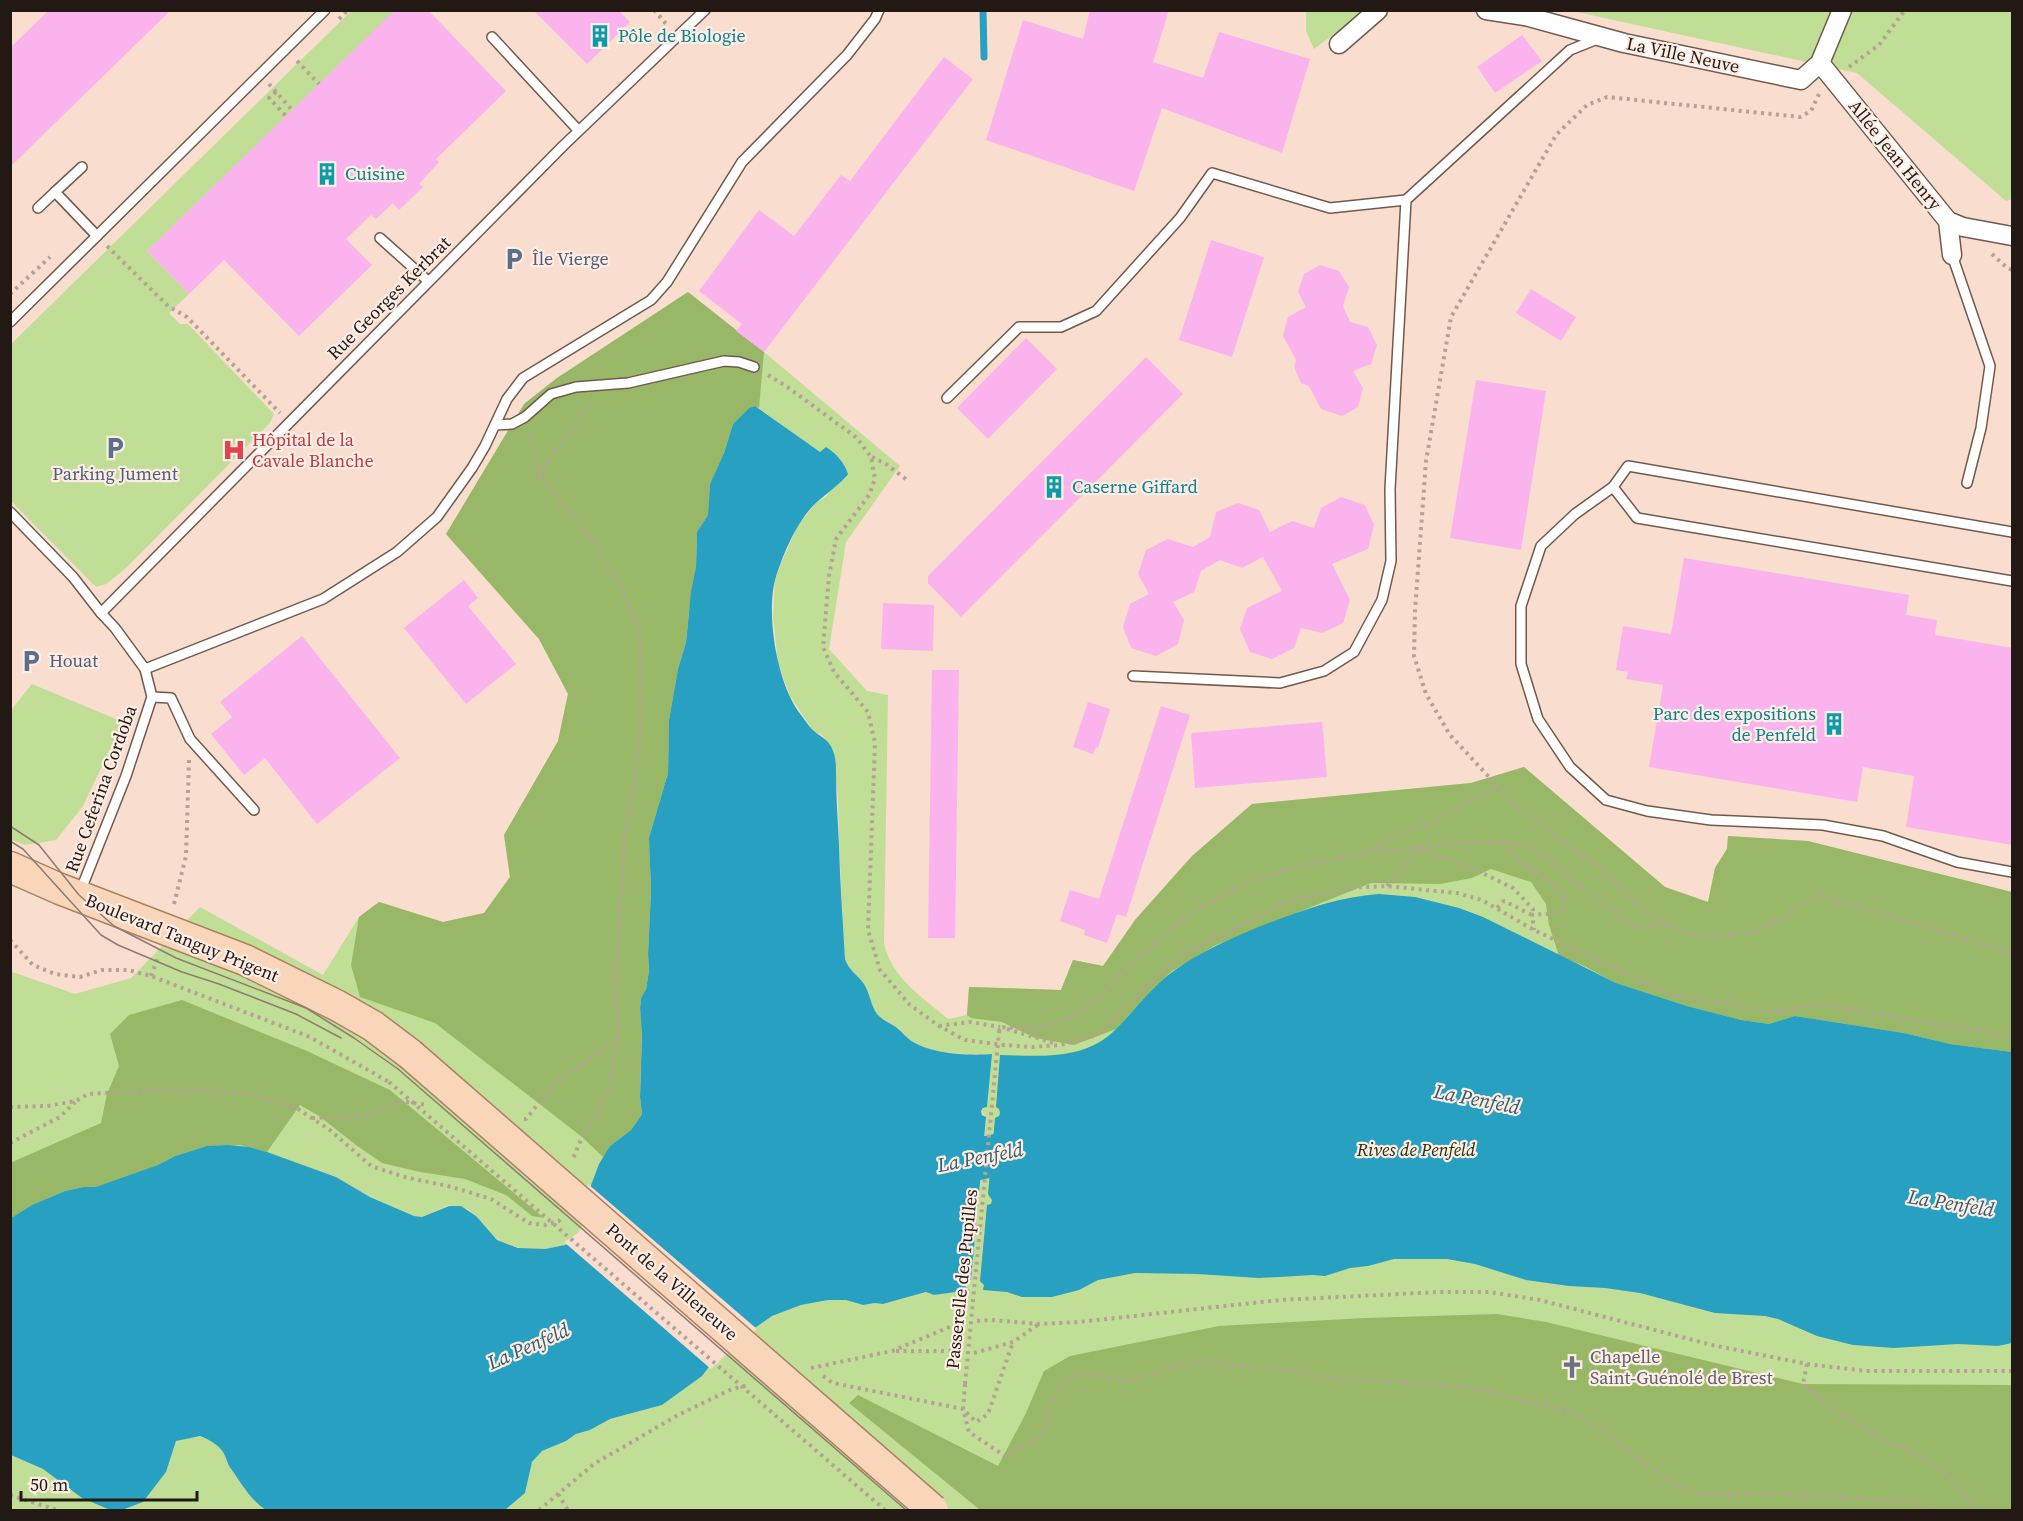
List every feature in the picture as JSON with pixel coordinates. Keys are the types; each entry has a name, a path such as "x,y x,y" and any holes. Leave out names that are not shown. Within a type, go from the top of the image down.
{"main road":[{"name":"Boulevard Tanguy Prigent","path":"10,867 245,960 338,1006 373,1026 410,1054"},
{"name":"Pont de la Villeneuve","path":"410,1054 933,1510"}],"street":[{"path":"1339,44 1378,10"},
{"name":"La Ville Neuve","path":"1486,10 1525,16 1602,37 1801,80 1820,63"},
{"path":"1820,63 1842,10"},
{"name":"Allée Jean Henry","path":"1820,63 1948,221 1952,255"},
{"path":"1948,221 1963,227 2013,236"}],"lane":[{"path":"10,322 325,10"},
{"name":"Rue Georges Kerbrat","path":"101,613 578,130 705,10"},
{"path":"146,669 322,600 397,552 436,517 472,468 507,399 523,378 651,300 667,282 742,162 847,55 875,19 879,10"},
{"path":"492,37 578,130"},
{"path":"948,398 1019,327 1061,327 1096,311 1180,218 1212,172 1330,208 1406,200 1570,50 1602,37"},
{"path":"38,208 81,167"},
{"path":"55,192 97,236"},
{"path":"1132,676 1280,683 1324,671 1354,652 1382,600 1391,561 1390,489 1406,200"},
{"path":"380,238 428,281"},
{"path":"1952,255 1990,366 1981,428 1967,483"},
{"path":"495,425 512,424 525,417 551,394 576,387 628,383 724,361 739,362 754,367"},
{"path":"2013,532 1628,466 1613,488 1575,514 1541,546 1521,606 1521,664 1538,719 1570,767 1606,800 1647,811 1711,820 1833,827 1883,836 1957,862 2013,872"},
{"path":"1613,488 1637,518 2013,581"},
{"name":"Rue Ceferina Cordoba","path":"10,512 73,577 116,628 146,669 152,698 126,776 79,895"},
{"path":"152,698 171,698 190,739 254,810"}],"path":[{"path":"1905,10 1879,45 1832,78 1819,95 1811,111 1800,117 1607,97 1587,105 1556,135 1451,317 1426,460 1414,656 1426,694 1450,735 1516,806 1607,874 1642,910 1671,926 1689,934 1717,937 1752,933 1785,916 1816,894 2013,953"},
{"path":"286,49 319,84"},
{"path":"286,116 269,98 277,94 292,110"},
{"path":"97,236 168,306 187,317 289,422"},
{"path":"754,367 786,386 857,438 871,457 875,479 869,495 836,539 829,576 823,647 834,672 868,712 875,743 868,930 880,970 910,1005 939,1026 965,1040 1033,1047 1061,1045 1097,1035 1178,956 1288,902 1344,888 1387,885 1457,893 1482,900 1534,930 1669,994 1771,1011 1825,1005 2013,1038"},
{"path":"539,477 594,399 600,385"},
{"path":"525,417 539,477 586,532 623,589 640,636 641,726 634,786 625,834 615,988 619,1036 609,1087 595,1117 582,1137 572,1162"},
{"path":"871,457 886,464 907,480"},
{"path":"151,976 168,930 186,856 190,739"},
{"path":"1366,852 1394,836 1427,825 1497,786"},
{"path":"1497,908 1504,901 1532,915 1558,913 1564,909 1566,902 1562,892 1511,854 1502,841"},
{"path":"1000,1030 1033,1029 1068,1019 1097,1000 1132,963 1171,929 1203,906 1246,883 1296,867 1366,852 1476,842 1514,843 1542,852 1567,876 1633,927 1671,926"},
{"path":"1387,885 1418,848"},
{"path":"1418,848 1472,868 1513,888 1533,909 1534,930"},
{"path":"10,940 33,965 55,974 80,977 102,970 128,970 151,976 310,1037 389,1082 885,1510"},
{"path":"939,1026 972,1022 1061,1045"},
{"name":"Passerelle des Pupilles","path":"963,1409 1000,1030"},
{"path":"10,1107 47,1106 76,1101 88,1095 147,1091 204,1090 251,1094 298,1109 330,1130 371,1166 491,1199 529,1223 545,1225 559,1221 564,1214"},
{"path":"10,1143 60,1117 76,1101"},
{"path":"977,1321 1039,1324 1079,1322 1280,1300 1437,1292 1489,1292 1540,1300 1712,1346 1807,1364 1866,1371 2013,1371"},
{"path":"964,1322 892,1351 809,1368 833,1383 963,1409 976,1422 987,1414 1013,1342"},
{"path":"974,1353 1013,1342 1039,1324"},
{"path":"892,1351 963,1351"},
{"path":"963,1409 969,1432 1005,1456 1042,1435 1052,1402 1062,1383 1075,1375 1100,1375 1127,1381 1197,1361 1217,1361 1243,1367 1279,1369 1334,1378 1480,1389 1573,1413 1599,1428 1669,1482 1702,1494 1808,1495 1910,1502 1932,1510"},
{"path":"1807,1364 1803,1384 1833,1409 1872,1434 1920,1456 1951,1478 1975,1510"},
{"path":"539,1510 594,1464 678,1415 732,1389 754,1383"},
{"path":"558,1494 568,1510"},
{"path":"10,1495 57,1510"},
{"path":"1806,1510 1808,1495"}],"green space":[{"name":"Parking Jument","path":"351,11 395,11 147,251 189,294 169,313 180,324 188,324 274,414 270,423 125,569 106,584 96,587 11,501 11,344"},
{"path":"1306,11 1365,11 1314,49 1306,31"},
{"path":"1572,11 2012,11 2012,199 2006,201 1857,73"},
{"name":"Rives de Penfeld","path":"688,292 764,352 900,466 846,542 829,649 867,691 888,695 884,944 888,956 901,977 948,1019 967,1015 969,987 1061,990 1073,960 1103,966 1135,920 1192,856 1252,804 1471,783 1524,767 1665,887 1708,902 1715,868 1727,849 1728,836 1808,841 2012,892 2012,1510 505,1510 525,1493 532,1462 542,1451 610,1419 662,1405 700,1377 739,1339 772,1316 801,1305 828,1300 846,1300 863,1305 883,1304 927,1292 934,1295 966,1289 966,1283 971,1280 978,1204 973,1198 979,1193 986,1117 981,1111 987,1106 991,1054 971,1055 938,1051 910,1040 877,1013 862,982 849,969 845,959 838,799 833,751 822,735 814,732 790,696 778,663 773,617 775,579 798,525 817,502 826,497 832,487 846,478 843,462 831,450 820,453 756,406 696,539 696,567 604,1158 599,1164 586,1226 570,1244 526,1250 501,1242 467,1209 449,1205 422,1217 414,1216 370,1197 336,1177 285,1159 50,1197 11,1218 10,971 75,994 131,978 200,907 323,975 359,917 379,902 443,922 484,913 510,877 504,835 558,741 568,694 539,639 446,534 524,404 557,378"},
{"path":"688,292 764,352 759,408 755,406 749,408 733,424 724,453 710,484 708,515 697,532 696,569 686,642 678,669 669,720 668,773 649,838 651,891 649,971 640,1008 642,1114 631,1130 610,1146 604,1158 582,1137 435,1023 360,997 351,965 359,917 379,902 443,922 484,913 510,877 504,835 558,741 568,694 539,639 446,534 524,404 557,378"},
{"path":"32,684 123,722 83,806 56,840 25,845 11,840 11,710"},
{"path":"1524,767 1665,887 1708,902 1715,868 1727,849 1728,836 1808,841 2012,892 2012,1052 1950,1044 1904,1033 1795,1016 1769,1024 1741,1020 1687,1006 1616,983 1559,956 1549,925 1546,904 1531,882 1491,869 1472,878 1440,884 1371,883 1216,945 1172,971 1116,1029 1074,1045 1035,1038 1002,1022 971,1018 967,1015 969,987 1061,990 1073,960 1103,966 1135,920 1192,856 1252,804 1471,783"},
{"path":"182,1000 307,1051 390,1090 544,1218 532,1216 506,1195 465,1179 382,1163 319,1116 300,1105 267,1152 240,1145 207,1146 175,1156 131,1176 96,1187 65,1191 32,1205 11,1218 10,1163 101,1123 107,1094 119,1066 110,1034 129,1015"},
{"path":"1497,1314 1546,1322 1803,1384 2012,1385 2012,1510 980,1510 849,1403 858,1395 998,1466 1026,1413 1044,1371 1070,1356 1219,1326"},
{"path":"195,1436 209,1440 221,1449 229,1466 246,1490 266,1510 122,1510 143,1502 166,1472 176,1441"},
{"path":"11,1455 43,1469 108,1509 115,1510 11,1510"}],"water":[{"path":"755,406 820,452 826,447 837,455 848,474 808,511 796,529 775,580 772,612 776,650 786,686 801,715 813,730 828,742 835,757 845,959 851,970 864,984 877,1014 910,1040 938,1051 972,1055 992,1054 987,1107 981,1111 986,1117 979,1194 973,1198 978,1204 971,1280 965,1285 970,1290 934,1295 926,1292 883,1304 863,1305 846,1300 828,1300 801,1305 772,1316 739,1339 711,1364 702,1376 662,1405 610,1419 542,1451 532,1462 525,1493 505,1510 266,1510 246,1490 229,1466 221,1449 200,1436 176,1441 166,1472 143,1502 122,1510 108,1509 82,1498 43,1469 11,1455 11,1218 32,1205 65,1191 96,1187 207,1146 228,1145 267,1152 336,1177 370,1197 414,1216 422,1217 449,1206 461,1206 476,1216 497,1240 518,1248 545,1249 565,1245 584,1231 590,1188 599,1164 610,1146 631,1130 642,1114 640,1008 649,971 651,891 649,838 668,773 669,720 678,669 686,642 696,567 697,532 708,515 710,484 724,453 733,424 749,408"},
{"name":"Rives de Penfeld","path":"1379,894 1415,897 1459,908 1483,917 1616,983 1687,1006 1741,1020 1769,1024 1795,1016 1904,1033 1950,1044 2012,1052 2012,1343 1998,1346 1958,1344 1894,1348 1853,1345 1817,1336 1778,1319 1765,1316 1715,1313 1640,1293 1526,1280 1475,1264 1447,1259 1394,1259 1325,1276 1259,1278 1135,1273 1098,1280 1079,1290 1052,1297 1022,1297 1007,1292 983,1290 984,1285 980,1281 987,1205 991,1204 992,1200 988,1194 995,1118 1000,1113 996,1107 1000,1055 1046,1056 1077,1051 1091,1046 1105,1039 1117,1028 1167,976 1204,952 1256,928 1302,911 1347,898"}],"pier":[{"path":"588,1184 757,1329 711,1369 564,1242 578,1233 583,1225"}],"building":[{"path":"49,10 171,10 10,167 10,48"},
{"name":"Cuisine","path":"395,10 428,10 506,91 436,159 439,162 419,184 423,187 399,210 393,203 376,219 371,215 346,239 372,265 299,336 224,260 189,294 147,251"},
{"path":"533,10 618,10 630,22 587,64"},
{"path":"1090,10 1169,10 1153,62 1203,78 1219,32 1310,59 1282,153 1162,108 1134,191 986,140 1023,20 1083,39"},
{"path":"1522,35 1542,61 1495,93 1477,67"},
{"path":"944,57 973,79 764,352 736,331 742,324 699,291 759,210 794,236 841,175 850,181"},
{"path":"1211,240 1264,257 1232,357 1179,340"},
{"path":"1320,265 1339,271 1349,287 1343,306 1350,322 1368,327 1377,345 1371,364 1353,371 1363,388 1358,407 1342,416 1321,409 1309,386 1301,383 1294,367 1296,360 1283,336 1288,317 1306,307 1298,292 1304,274"},
{"path":"1531,289 1576,317 1561,341 1516,313"},
{"path":"1026,338 1057,369 988,439 957,408"},
{"name":"Caserne Giffard","path":"1146,357 1183,394 961,617 928,583 928,576"},
{"path":"1476,380 1546,391 1521,550 1450,538"},
{"path":"1341,497 1365,505 1374,525 1368,549 1332,564 1350,600 1343,623 1322,633 1301,628 1294,648 1272,659 1250,652 1240,629 1247,608 1282,591 1263,557 1242,568 1220,560 1201,571 1194,592 1173,602 1184,620 1178,644 1156,656 1131,648 1123,627 1130,604 1149,594 1138,574 1146,550 1168,539 1193,547 1210,537 1216,512 1238,503 1259,510 1270,532 1292,521 1314,528 1321,508"},
{"name":"Parc des expositions de Penfeld","path":"1684,558 1909,595 1906,615 1937,620 1935,635 2013,648 2013,845 1906,827 1914,776 1863,767 1857,802 1649,767 1663,685 1626,679 1628,672 1616,670 1623,626 1671,634"},
{"path":"464,580 478,598 468,606 516,664 466,704 404,628"},
{"path":"883,603 934,605 933,651 881,649"},
{"path":"302,636 400,758 317,824 265,758 244,775 211,734 232,717 220,702"},
{"path":"932,670 959,670 955,938 928,938"},
{"path":"1088,702 1110,709 1098,748 1096,747 1093,754 1073,747"},
{"path":"1161,706 1190,715 1126,917 1117,914 1107,943 1084,935 1085,930 1060,921 1070,890 1099,899"},
{"path":"1322,722 1327,777 1195,788 1191,733"}],"waterway":[{"path":"983,10 984,57"},
{"name":"La Penfeld","path":"925,1167 933,1169 1046,1144"}],"tram line":[{"path":"10,826 39,845 79,895 114,926 176,958 306,1008 398,1069 906,1510"},
{"path":"10,841 23,849 101,935 118,945 182,972 296,1014 341,1038"}],"place":[{"name":"Pôle de Biologie","path":"600,36"},
{"name":"Cuisine","path":"327,174"},
{"name":"Île Vierge","path":"514,259"},
{"name":"Parking Jument","path":"115,448"},
{"name":"Hôpital de la Cavale Blanche","path":"234,450"},
{"name":"Caserne Giffard","path":"1054,487"},
{"name":"Houat","path":"31,661"},
{"name":"Parc des expositions de Penfeld","path":"1834,724"},
{"name":"Chapelle Saint-Guénolé de Brest","path":"1572,1367"}]}
